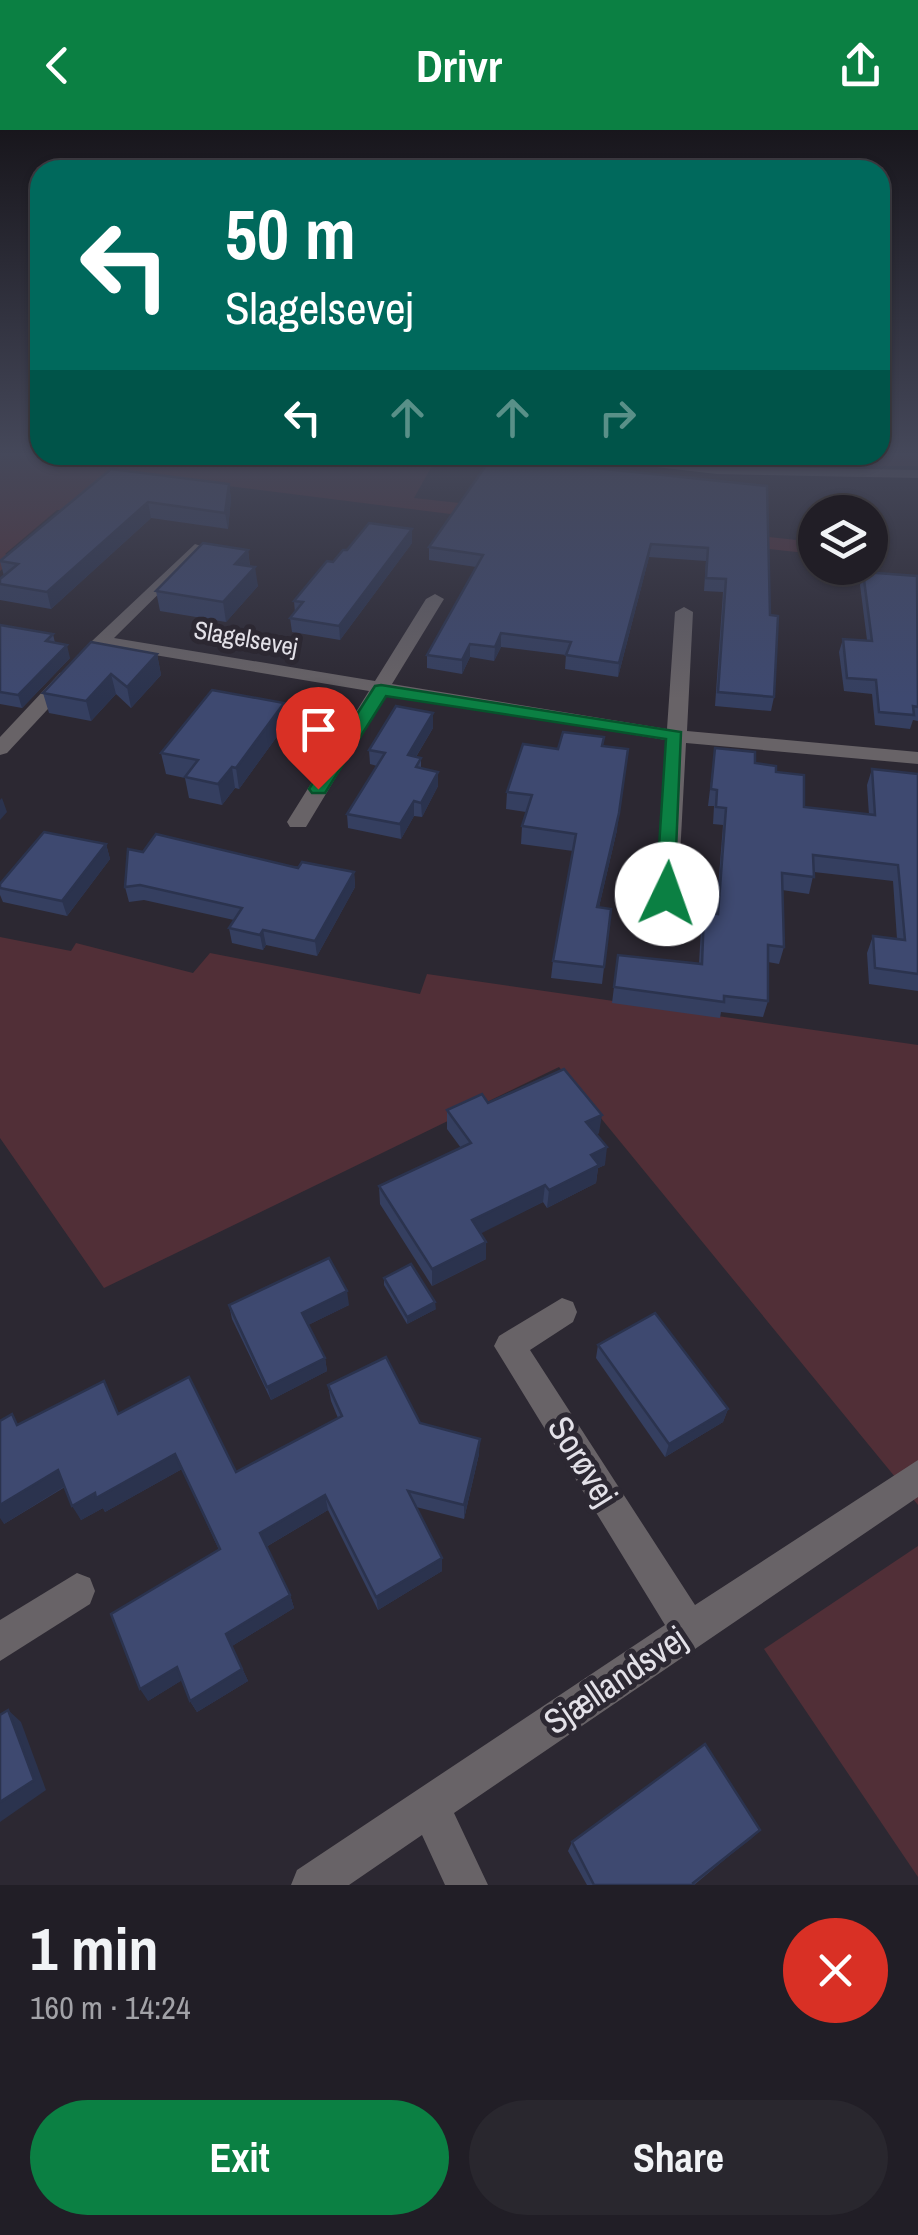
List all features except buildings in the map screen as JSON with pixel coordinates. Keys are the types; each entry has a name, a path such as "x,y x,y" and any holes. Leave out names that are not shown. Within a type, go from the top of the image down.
{"street":[{"path":"0,748 88,654 196,549"},
{"path":"298,822 435,599"},
{"path":"667,894 684,612"},
{"name":"Slagelsevej","path":"88,654 381,690 675,736 918,758"},
{"name":"Sorøvej","path":"562,1312 510,1346 689,1629"},
{"name":"Sjællandsvej","path":"312,1885 918,1477"},
{"path":"0,1642 77,1591"},
{"path":"430,1807 467,1885"}],"shaded area":[{"path":"0,535 28,535 5,554 16,557 0,571"},
{"path":"638,535 750,535 798,540 798,552"},
{"path":"0,937 71,951 76,943 193,973 210,953 420,994 427,974 918,1045 918,1505 559,1067 104,1288 0,1138"},
{"path":"918,1546 918,1877 764,1649"}],"route":[{"path":"318,789 381,690 675,736 667,894"}]}
